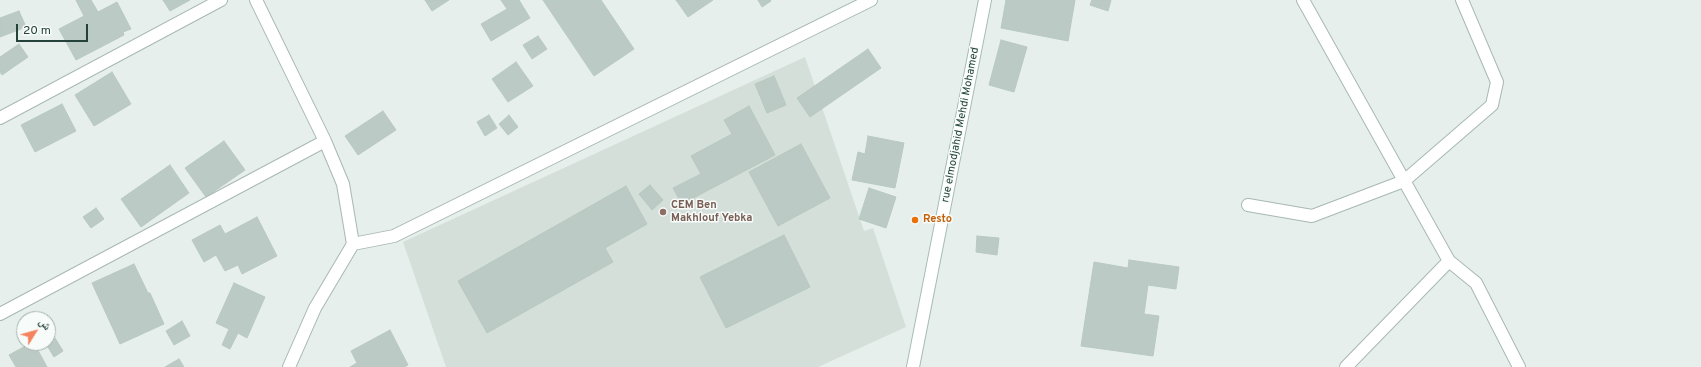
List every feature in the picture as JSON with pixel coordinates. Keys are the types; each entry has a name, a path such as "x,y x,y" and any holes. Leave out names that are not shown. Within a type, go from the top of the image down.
{"street":[{"path":"0,118 221,0"},
{"path":"256,0 325,141 343,184 353,244 315,308 289,367"},
{"path":"353,244 394,236 871,0"},
{"name":"rue elmodjahid Mehdi Mohamed","path":"913,367 985,0"},
{"path":"1302,0 1449,261 1476,283 1519,367"},
{"path":"1248,205 1312,216 1404,180 1492,105 1498,82 1462,0"},
{"path":"0,314 325,141"},
{"path":"1346,367 1449,261"}],"shaded area":[{"name":"CEM Ben Makhlouf Yebka","path":"805,57 864,231 873,228 906,327 818,367 446,367 403,242"}],"building":[{"path":"76,0 91,0 98,12 117,2 131,29 123,32 124,35 76,60 59,29 84,16"},
{"path":"163,0 190,0 170,11"},
{"path":"425,0 449,0 432,11"},
{"path":"501,0 519,0 530,18 491,41 481,24 507,9"},
{"path":"543,0 601,0 634,49 594,76"},
{"path":"676,0 713,0 688,17"},
{"path":"758,0 770,0 771,1 762,7"},
{"path":"1006,0 1075,0 1068,41 1001,28"},
{"path":"1092,0 1111,0 1108,11 1090,5"},
{"path":"19,11 26,27 0,37 0,18"},
{"path":"538,36 547,49 532,59 523,45"},
{"path":"1001,40 1027,47 1014,92 989,85"},
{"path":"19,44 28,57 2,75 0,72 0,57"},
{"path":"868,49 881,68 810,117 797,98"},
{"path":"516,62 533,86 508,102 492,79"},
{"path":"112,72 131,104 94,126 75,95"},
{"path":"774,76 786,105 767,113 755,84"},
{"path":"62,104 76,131 35,152 21,125"},
{"path":"749,106 775,155 682,204 673,188 701,174 691,156 732,134 724,120"},
{"path":"383,111 396,130 358,155 345,136"},
{"path":"489,115 497,128 485,136 477,122"},
{"path":"509,115 518,127 508,135 499,124"},
{"path":"868,136 904,143 895,188 852,180 858,152 865,154"},
{"path":"224,141 245,170 206,197 185,168"},
{"path":"801,144 830,198 778,226 749,172"},
{"path":"170,165 189,193 141,227 121,199"},
{"path":"650,185 663,200 652,210 639,194"},
{"path":"626,186 647,224 605,248 613,262 487,333 458,281"},
{"path":"869,188 896,197 886,228 859,219"},
{"path":"96,208 104,219 91,228 83,217"},
{"path":"257,217 277,256 242,274 238,265 225,271 216,255 204,262 192,240 220,225 225,234"},
{"path":"784,235 810,287 726,328 700,277"},
{"path":"977,236 999,238 997,255 976,252"},
{"path":"1129,260 1179,267 1176,289 1148,285 1144,314 1159,316 1153,356 1081,346 1094,262 1128,268"},
{"path":"134,264 148,293 150,293 164,324 120,344 92,283"},
{"path":"234,283 265,297 247,338 238,333 230,349 222,345 229,329 216,323"},
{"path":"182,321 190,336 174,345 166,331"},
{"path":"390,330 408,365 404,367 350,367 357,363 351,351"},
{"path":"56,340 63,351 54,357 50,351 56,351"},
{"path":"16,351 38,351 47,367 16,367 9,355"},
{"path":"179,359 184,367 165,367"}],"place":[{"name":"CEM Ben Makhlouf Yebka","path":"663,212"},
{"name":"Resto","path":"915,220"}]}
